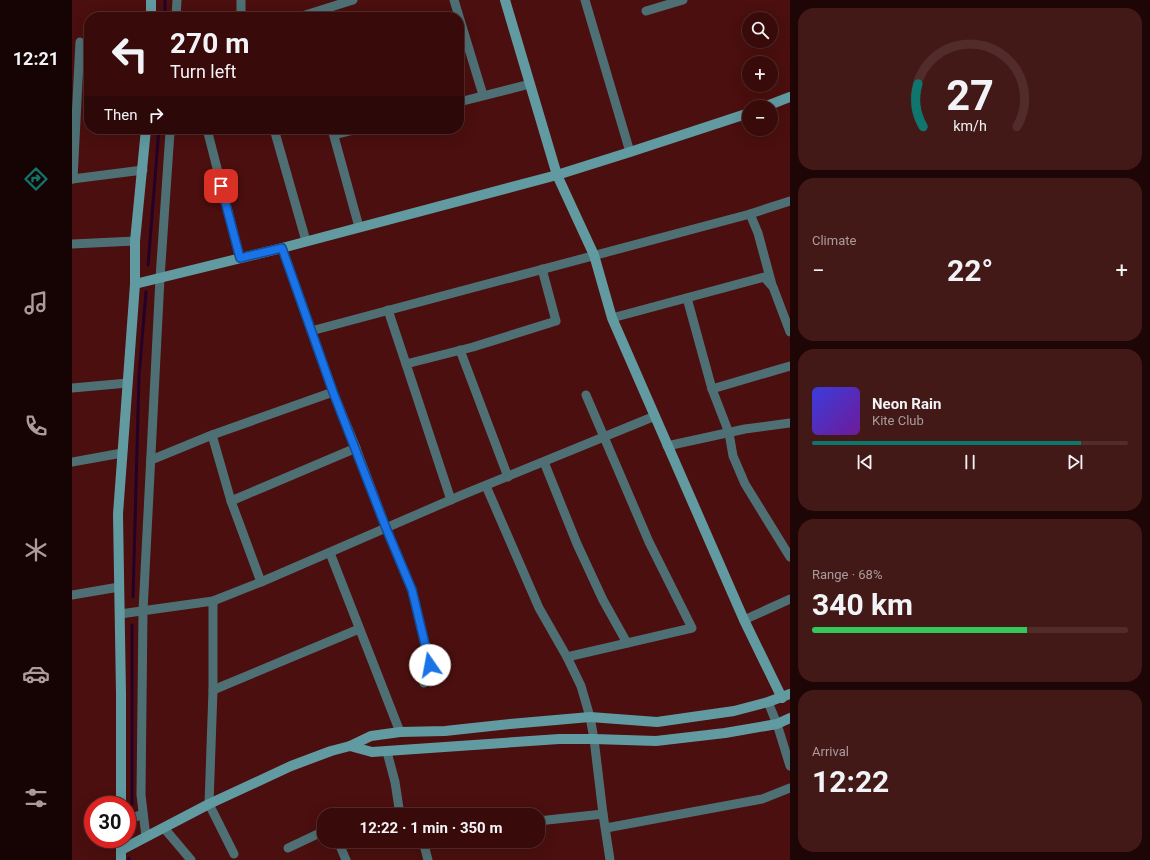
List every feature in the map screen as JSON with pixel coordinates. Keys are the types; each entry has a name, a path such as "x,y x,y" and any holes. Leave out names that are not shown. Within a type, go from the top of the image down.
{"street":[{"path":"151,0 152,12"},
{"path":"176,0 176,12"},
{"path":"241,0 242,12"},
{"path":"316,12 353,0"},
{"path":"454,0 458,12"},
{"path":"121,855 146,837 210,804 291,766 331,751 350,746 371,736 400,732 445,731 590,717 657,722 734,711 786,696 744,620 612,318 594,254 557,175 505,0"},
{"path":"585,0 630,152"},
{"path":"646,11 663,3 683,0"},
{"path":"464,33 483,95"},
{"path":"80,42 72,179 143,170"},
{"path":"464,101 530,84"},
{"path":"778,102 790,97"},
{"path":"135,284 282,248 557,175 742,115"},
{"path":"121,796 118,514 135,284 135,241 146,134"},
{"path":"146,837 141,795 143,611 160,278 170,134"},
{"path":"207,134 240,258"},
{"path":"275,134 306,241"},
{"path":"334,134 359,227"},
{"path":"311,331 594,254 750,214 790,201"},
{"path":"750,214 758,233 773,286 790,332"},
{"path":"72,244 135,241"},
{"path":"282,248 333,392 412,590 430,665 424,683"},
{"path":"406,364 460,350 556,321 542,269"},
{"path":"612,318 764,277 773,286"},
{"path":"687,298 712,389 729,433 733,456 745,484 790,557"},
{"path":"388,310 451,500"},
{"path":"460,350 508,477"},
{"path":"712,389 790,366"},
{"path":"72,388 128,384"},
{"path":"151,460 212,435 333,392"},
{"path":"567,657 692,628 649,542 586,395"},
{"path":"120,614 213,601 330,553 451,500 655,416"},
{"path":"667,446 729,433 789,424"},
{"path":"212,435 231,501 261,582"},
{"path":"231,501 356,448"},
{"path":"72,462 122,453"},
{"path":"544,462 577,544 603,600 627,643"},
{"path":"486,486 539,608 582,686 594,739 610,860"},
{"path":"330,553 400,732"},
{"path":"72,595 119,587"},
{"path":"744,620 790,599"},
{"path":"213,601 213,690 210,804 234,854"},
{"path":"213,690 359,629"},
{"path":"768,702 777,724 790,766"},
{"path":"350,746 372,752 387,752 559,739 656,741 725,733 777,724 790,718"},
{"path":"387,752 395,782 399,808"},
{"path":"606,828 762,799 790,788"},
{"path":"136,817 143,814"},
{"path":"545,820 603,814"},
{"path":"164,828 191,860"},
{"path":"288,848 317,834"},
{"path":"341,848 346,860"},
{"path":"425,848 428,860"}],"waterway":[{"path":"165,0 165,12"},
{"path":"148,265 159,134"},
{"path":"133,597 139,376 146,292"},
{"path":"132,625 132,796"}],"route":[{"path":"221,186 240,258 282,248 333,392 412,590 430,665"}]}
